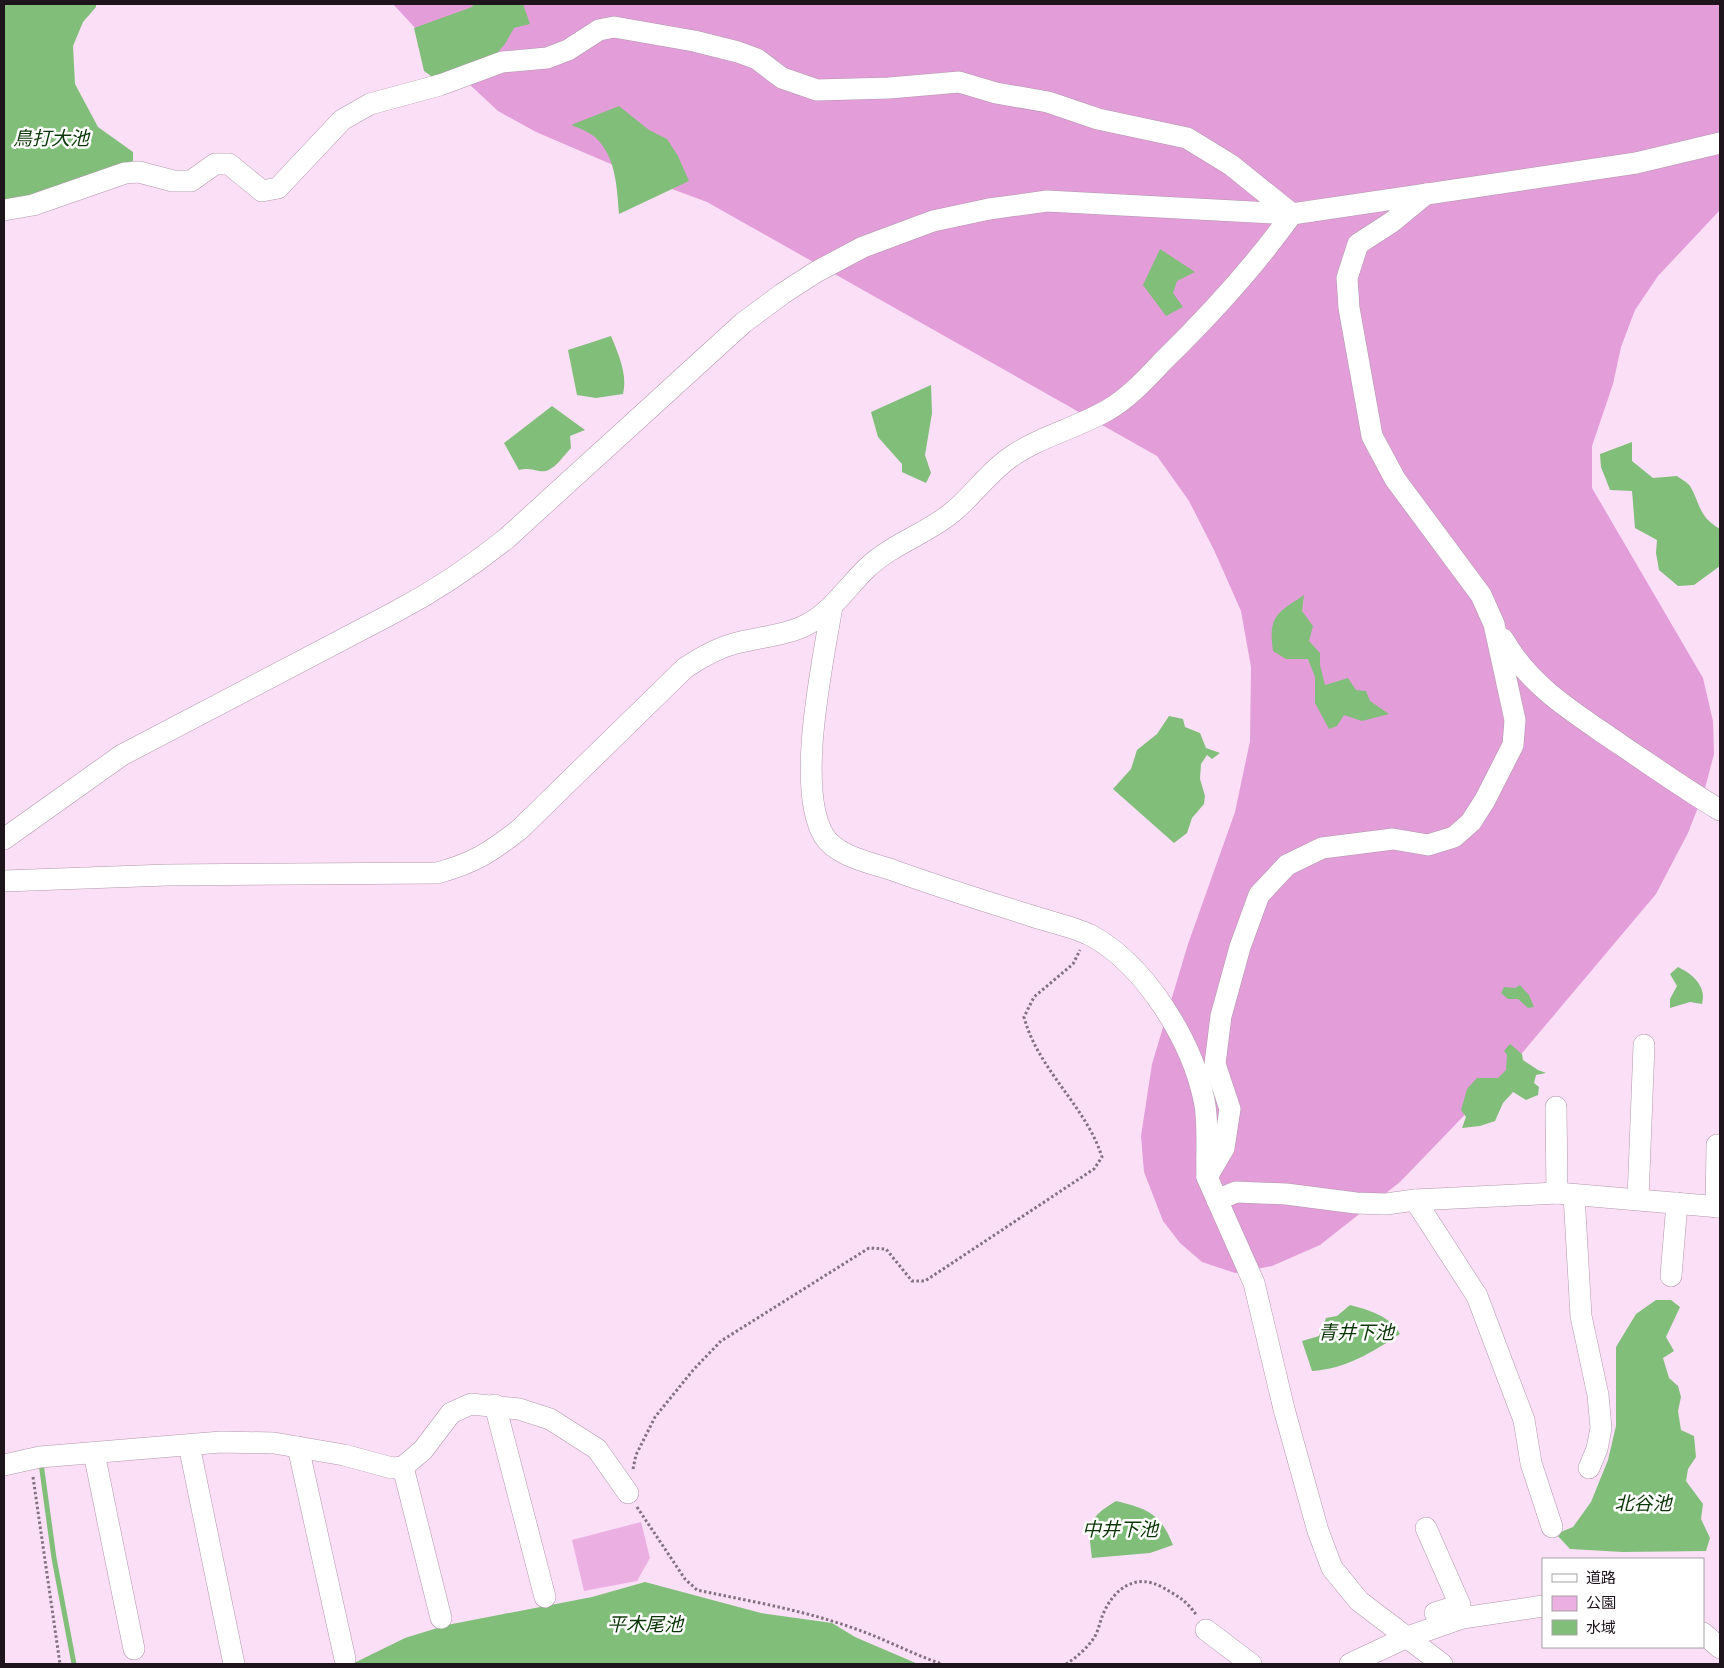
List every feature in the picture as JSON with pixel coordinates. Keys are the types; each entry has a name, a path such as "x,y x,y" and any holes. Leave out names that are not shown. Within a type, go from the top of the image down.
{"street":[{"path":"4,210 33,205 125,173 139,172 173,181 191,181 215,164 229,164 262,191 278,188 342,120 370,104 440,85 502,62 547,58 568,50 599,30 614,28 694,41 738,52 757,59 782,78 817,90 889,88 959,82 996,93 1048,102 1098,119 1187,138 1231,165 1292,214"},
{"path":"4,840 122,755 438,589 471,567 507,538 743,324 816,272 863,247 933,221 989,209 1047,201 1292,214 1636,163 1720,143"},
{"path":"1427,193 1392,222 1358,244 1347,278 1349,308 1372,436 1395,479 1480,595 1514,659 1548,694 1720,810"},
{"path":"4,882 167,875 437,873 468,864 492,851 520,830 685,668 710,652 732,644 791,631 809,624 832,606 867,568 889,550 920,534 950,515 1007,460 1033,443 1107,411 1139,385 1206,319 1259,260 1292,214"},
{"path":"832,606 811,745 814,808 825,837 842,852 943,888 1089,934 1109,947 1137,973 1168,1013 1188,1053 1205,1101 1207,1177 1254,1283 1284,1409 1318,1532 1332,1568 1359,1601 1442,1664"},
{"path":"1207,1177 1224,1148 1230,1109 1215,1064 1221,1016 1240,947 1259,895 1287,865 1322,848 1393,840 1428,846 1454,837 1471,822 1485,800 1513,745 1515,720 1494,624"},
{"path":"1638,1199 1644,1045"},
{"path":"1556,1107 1581,1316 1598,1395 1601,1428 1597,1449 1589,1468"},
{"path":"1217,1200 1236,1192 1286,1194 1356,1203 1386,1204 1415,1200 1566,1194 1718,1207 1717,1145"},
{"path":"1415,1200 1477,1296 1524,1420 1532,1462 1552,1527"},
{"path":"1670,1276 1677,1203"},
{"path":"4,1465 30,1459 94,1452 221,1442 274,1443 344,1455 392,1468 403,1467 423,1450 451,1413 471,1404 519,1409 550,1419 597,1449 628,1493"},
{"path":"495,1406 545,1597"},
{"path":"189,1445 234,1664"},
{"path":"298,1448 345,1659"},
{"path":"94,1452 134,1649"},
{"path":"403,1467 441,1618"},
{"path":"1350,1664 1399,1633 1460,1605 1426,1528"},
{"path":"1399,1633 1462,1618 1542,1606"},
{"path":"1206,1630 1251,1664"},
{"path":"1704,1634 1720,1648"}],"path":[{"path":"942,1664 906,1652 854,1628 795,1611 697,1590 685,1579 628,1493 636,1455 654,1417 694,1369 721,1341 869,1248 886,1249 912,1281 925,1282 1094,1169 1102,1157 1096,1137 1030,1038 1024,1017 1034,997 1073,964 1089,934"},
{"path":"30,1459 60,1664"},
{"path":"1066,1664 1076,1658 1094,1637 1104,1612 1118,1590 1134,1581 1156,1584 1187,1602 1206,1630"}],"green space":[{"path":"641,1522 650,1558 637,1581 584,1591 572,1540"}],"shaded area":[{"path":"393,4 1720,4 1720,210 1658,276 1635,310 1621,347 1613,384 1592,446 1592,488 1703,678 1713,721 1714,754 1704,792 1688,833 1656,894 1507,1071 1400,1182 1320,1245 1272,1266 1235,1273 1202,1262 1180,1243 1163,1221 1144,1172 1141,1136 1152,1064 1188,944 1235,812 1250,741 1251,667 1241,611 1214,550 1189,501 1157,456 707,202 653,182 536,132 498,111 454,70"}],"water":[{"name":"鳥打大池","path":"4,4 96,4 96,7 83,22 73,46 75,84 98,127 133,152 133,161 32,196 4,200"},
{"path":"474,4 523,4 530,24 514,28 505,44 493,58 434,78 424,71 414,28 472,7"},
{"path":"619,106 649,130 667,139 678,156 689,181 619,214 614,173 607,153 595,137 571,125"},
{"path":"1160,249 1195,272 1177,281 1173,293 1183,307 1166,316 1143,285"},
{"path":"611,336 623,372 623,394 596,398 577,395 568,350"},
{"path":"931,385 932,413 925,455 931,473 926,483 902,472 902,464 878,437 871,412"},
{"path":"552,406 585,430 570,436 571,448 549,470 519,470 504,443"},
{"path":"1632,442 1632,461 1653,478 1677,476 1686,482 1694,493 1704,515 1720,529 1720,566 1694,585 1678,586 1659,570 1656,553 1657,540 1635,528 1632,491 1610,490 1601,467 1600,454"},
{"path":"1304,595 1302,611 1313,626 1309,641 1320,653 1320,665 1325,685 1348,678 1356,690 1366,691 1370,701 1389,714 1362,721 1344,715 1337,726 1329,729 1315,703 1315,677 1308,659 1286,659 1273,651 1272,630 1276,617 1287,606"},
{"path":"1169,716 1183,719 1185,727 1200,733 1206,748 1220,753 1212,759 1207,755 1201,764 1200,779 1205,796 1204,804 1192,818 1187,833 1174,843 1113,789 1131,769 1137,750 1157,734"},
{"path":"1678,967 1689,973 1698,982 1702,992 1702,1004 1690,1002 1670,1008 1670,999 1677,986 1670,974"},
{"path":"1520,985 1529,995 1534,1007 1528,1008 1518,999 1508,999 1501,993 1504,987 1515,988"},
{"path":"1510,1044 1522,1054 1523,1060 1546,1073 1536,1075 1534,1083 1539,1087 1538,1095 1526,1100 1513,1092 1503,1103 1495,1121 1480,1126 1462,1128 1466,1117 1461,1110 1467,1089 1477,1078 1498,1078 1506,1070 1507,1055 1504,1051"},
{"name":"北谷池","path":"1656,1300 1671,1300 1680,1307 1666,1337 1674,1351 1663,1358 1669,1378 1678,1386 1681,1397 1678,1411 1681,1430 1694,1436 1696,1457 1688,1469 1686,1481 1703,1504 1701,1519 1710,1538 1706,1551 1623,1552 1570,1549 1556,1534 1573,1527 1591,1502 1608,1460 1616,1426 1616,1347 1636,1314"},
{"name":"青井下池","path":"1350,1305 1385,1318 1400,1334 1380,1347 1347,1363 1324,1370 1312,1371 1302,1341 1319,1336 1326,1318 1337,1316"},
{"name":"中井下池","path":"1116,1501 1152,1514 1163,1526 1173,1545 1150,1553 1092,1558 1091,1524 1099,1513"},
{"name":"平木尾池","path":"645,1582 761,1613 832,1623 855,1637 918,1664 352,1664 405,1638 447,1625 592,1597"}],"waterway":[{"path":"41,1463 54,1558 74,1664"}]}
